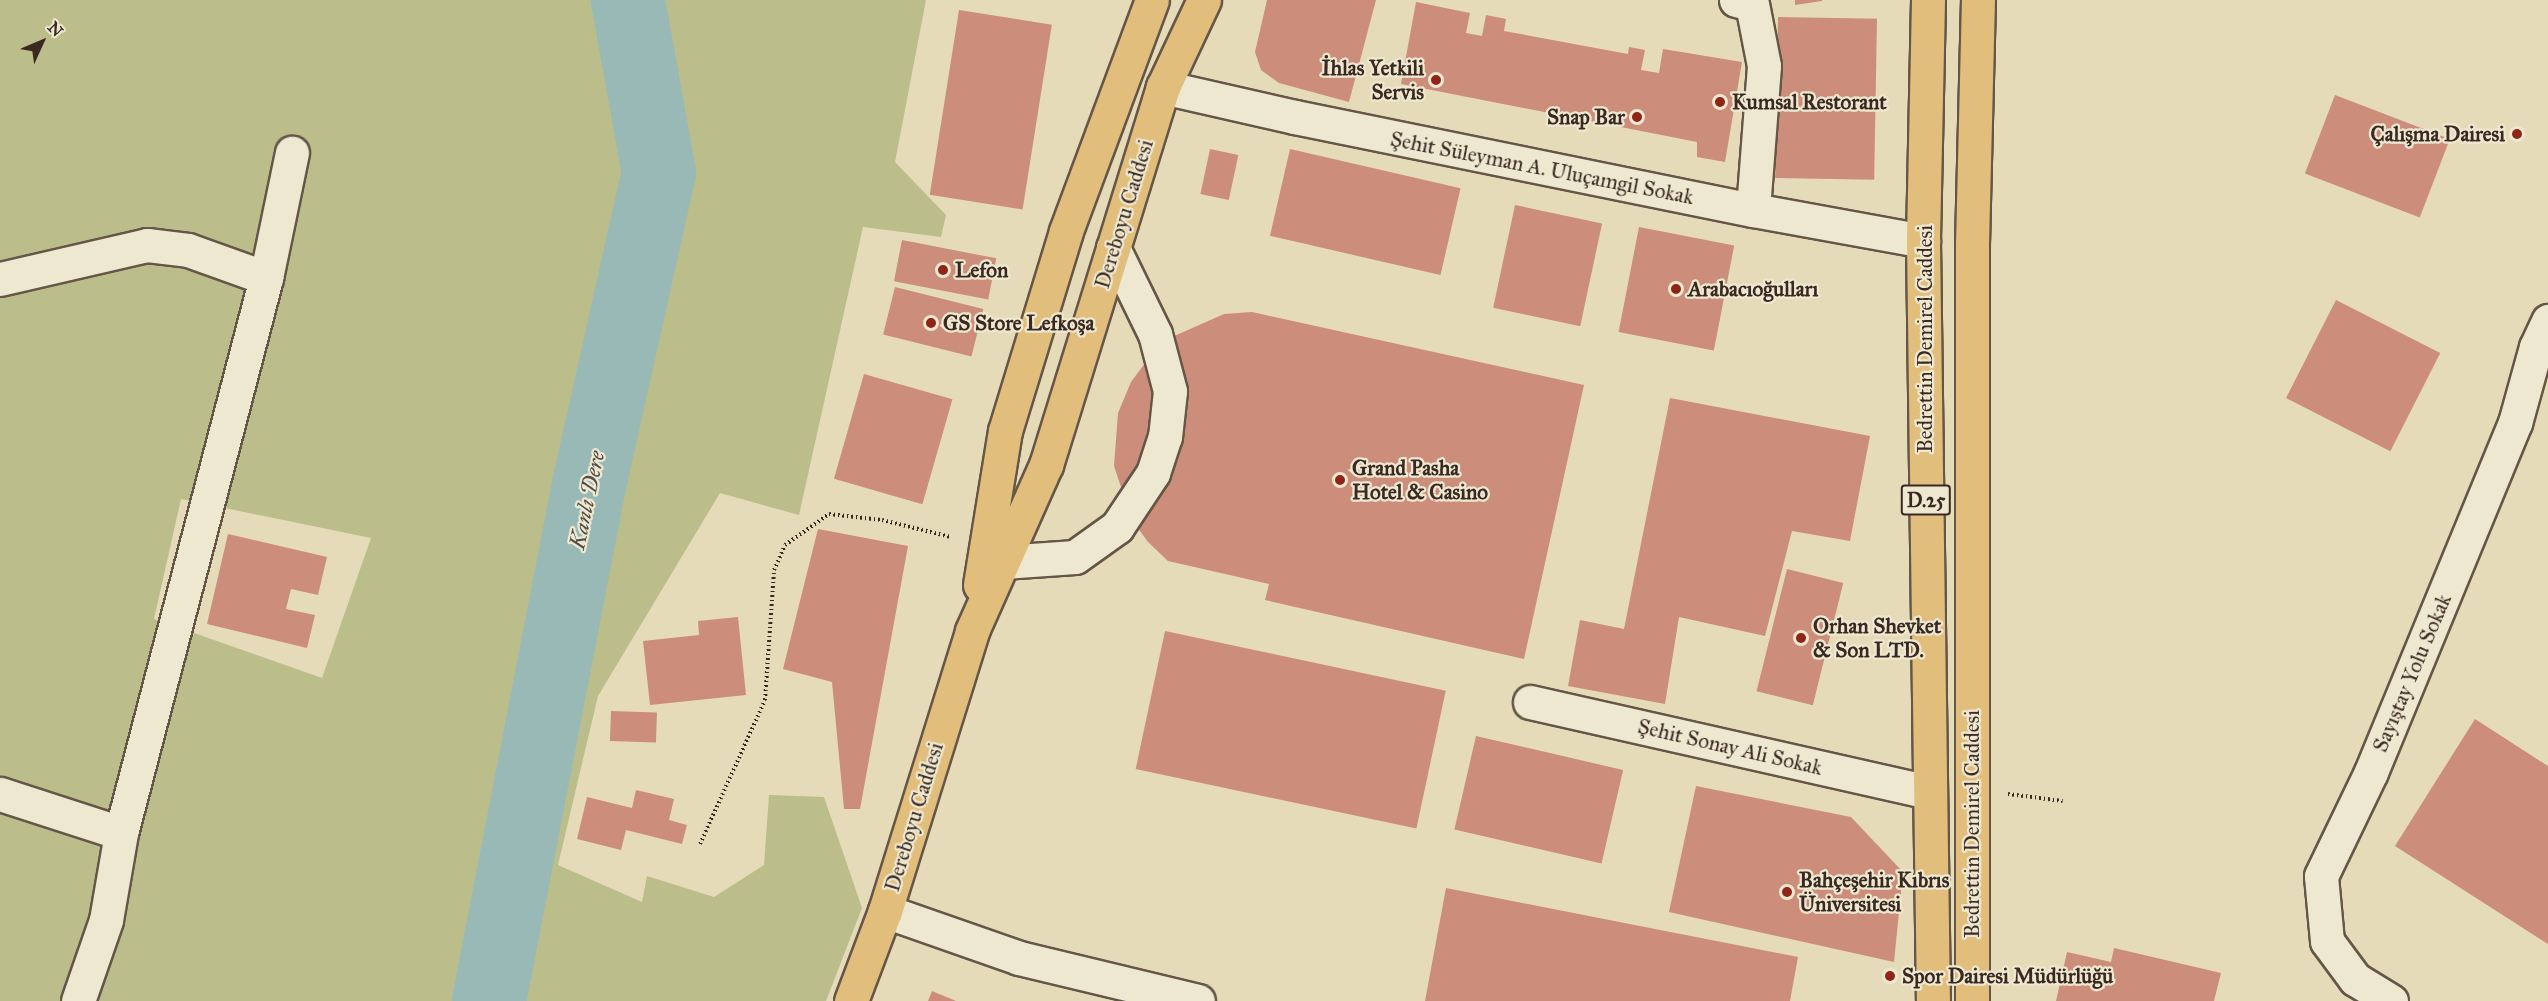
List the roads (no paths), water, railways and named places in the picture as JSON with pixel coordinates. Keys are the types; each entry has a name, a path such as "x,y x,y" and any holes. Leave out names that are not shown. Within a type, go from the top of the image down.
{"main road":[{"name":"Dereboyu Caddesi","path":"850,1001 885,911 995,554 1005,431 1066,231 1152,0"},
{"name":"Dereboyu Caddesi","path":"995,554 1046,465 1163,87 1204,0"},
{"name":"Bedrettin Demirel Caddesi","path":"1929,0 1923,240 1933,1001"},
{"name":"Bedrettin Demirel Caddesi","path":"1972,1001 1972,244 1978,0"}],"street":[{"path":"1736,0 1752,4 1764,66 1753,210"},
{"name":"Şehit Süleyman A. Uluçamgil Sokak","path":"1163,87 1295,117 1753,210 1923,240"},
{"path":"78,1001 106,920 121,833 266,278 292,153"},
{"path":"0,279 147,245 188,250 266,278"},
{"path":"995,554 1075,557 1117,527 1154,473 1165,437 1170,391 1155,334 1113,248"},
{"name":"Sayıştay Yolu Sokak","path":"2391,1001 2355,979 2327,942 2321,876 2371,772 2516,423 2536,347 2548,321"},
{"name":"Şehit Sonay Ali Sokak","path":"1530,702 1929,792"},
{"path":"0,794 121,833"},
{"path":"885,911 1019,958 1198,1001"}],"waterway":[{"name":"Kanlı Dere","path":"489,1001 589,485 659,173 628,0"}],"place":[{"name":"İhlas Yetkili Servis","path":"1436,80"},
{"name":"Kumsal Restorant","path":"1720,102"},
{"name":"Snap Bar","path":"1637,117"},
{"name":"Çalışma Dairesi","path":"2517,134"},
{"name":"Lefon","path":"943,270"},
{"name":"Arabacıoğulları","path":"1676,289"},
{"name":"GS Store Lefkoşa","path":"931,323"},
{"name":"Grand Pasha Hotel & Casino","path":"1340,480"},
{"name":"Orhan Shevket & Son LTD.","path":"1801,638"},
{"name":"Bahçeşehir Kıbrıs Üniversitesi","path":"1787,892"},
{"name":"Spor Dairesi Müdürlüğü","path":"1890,976"}]}
